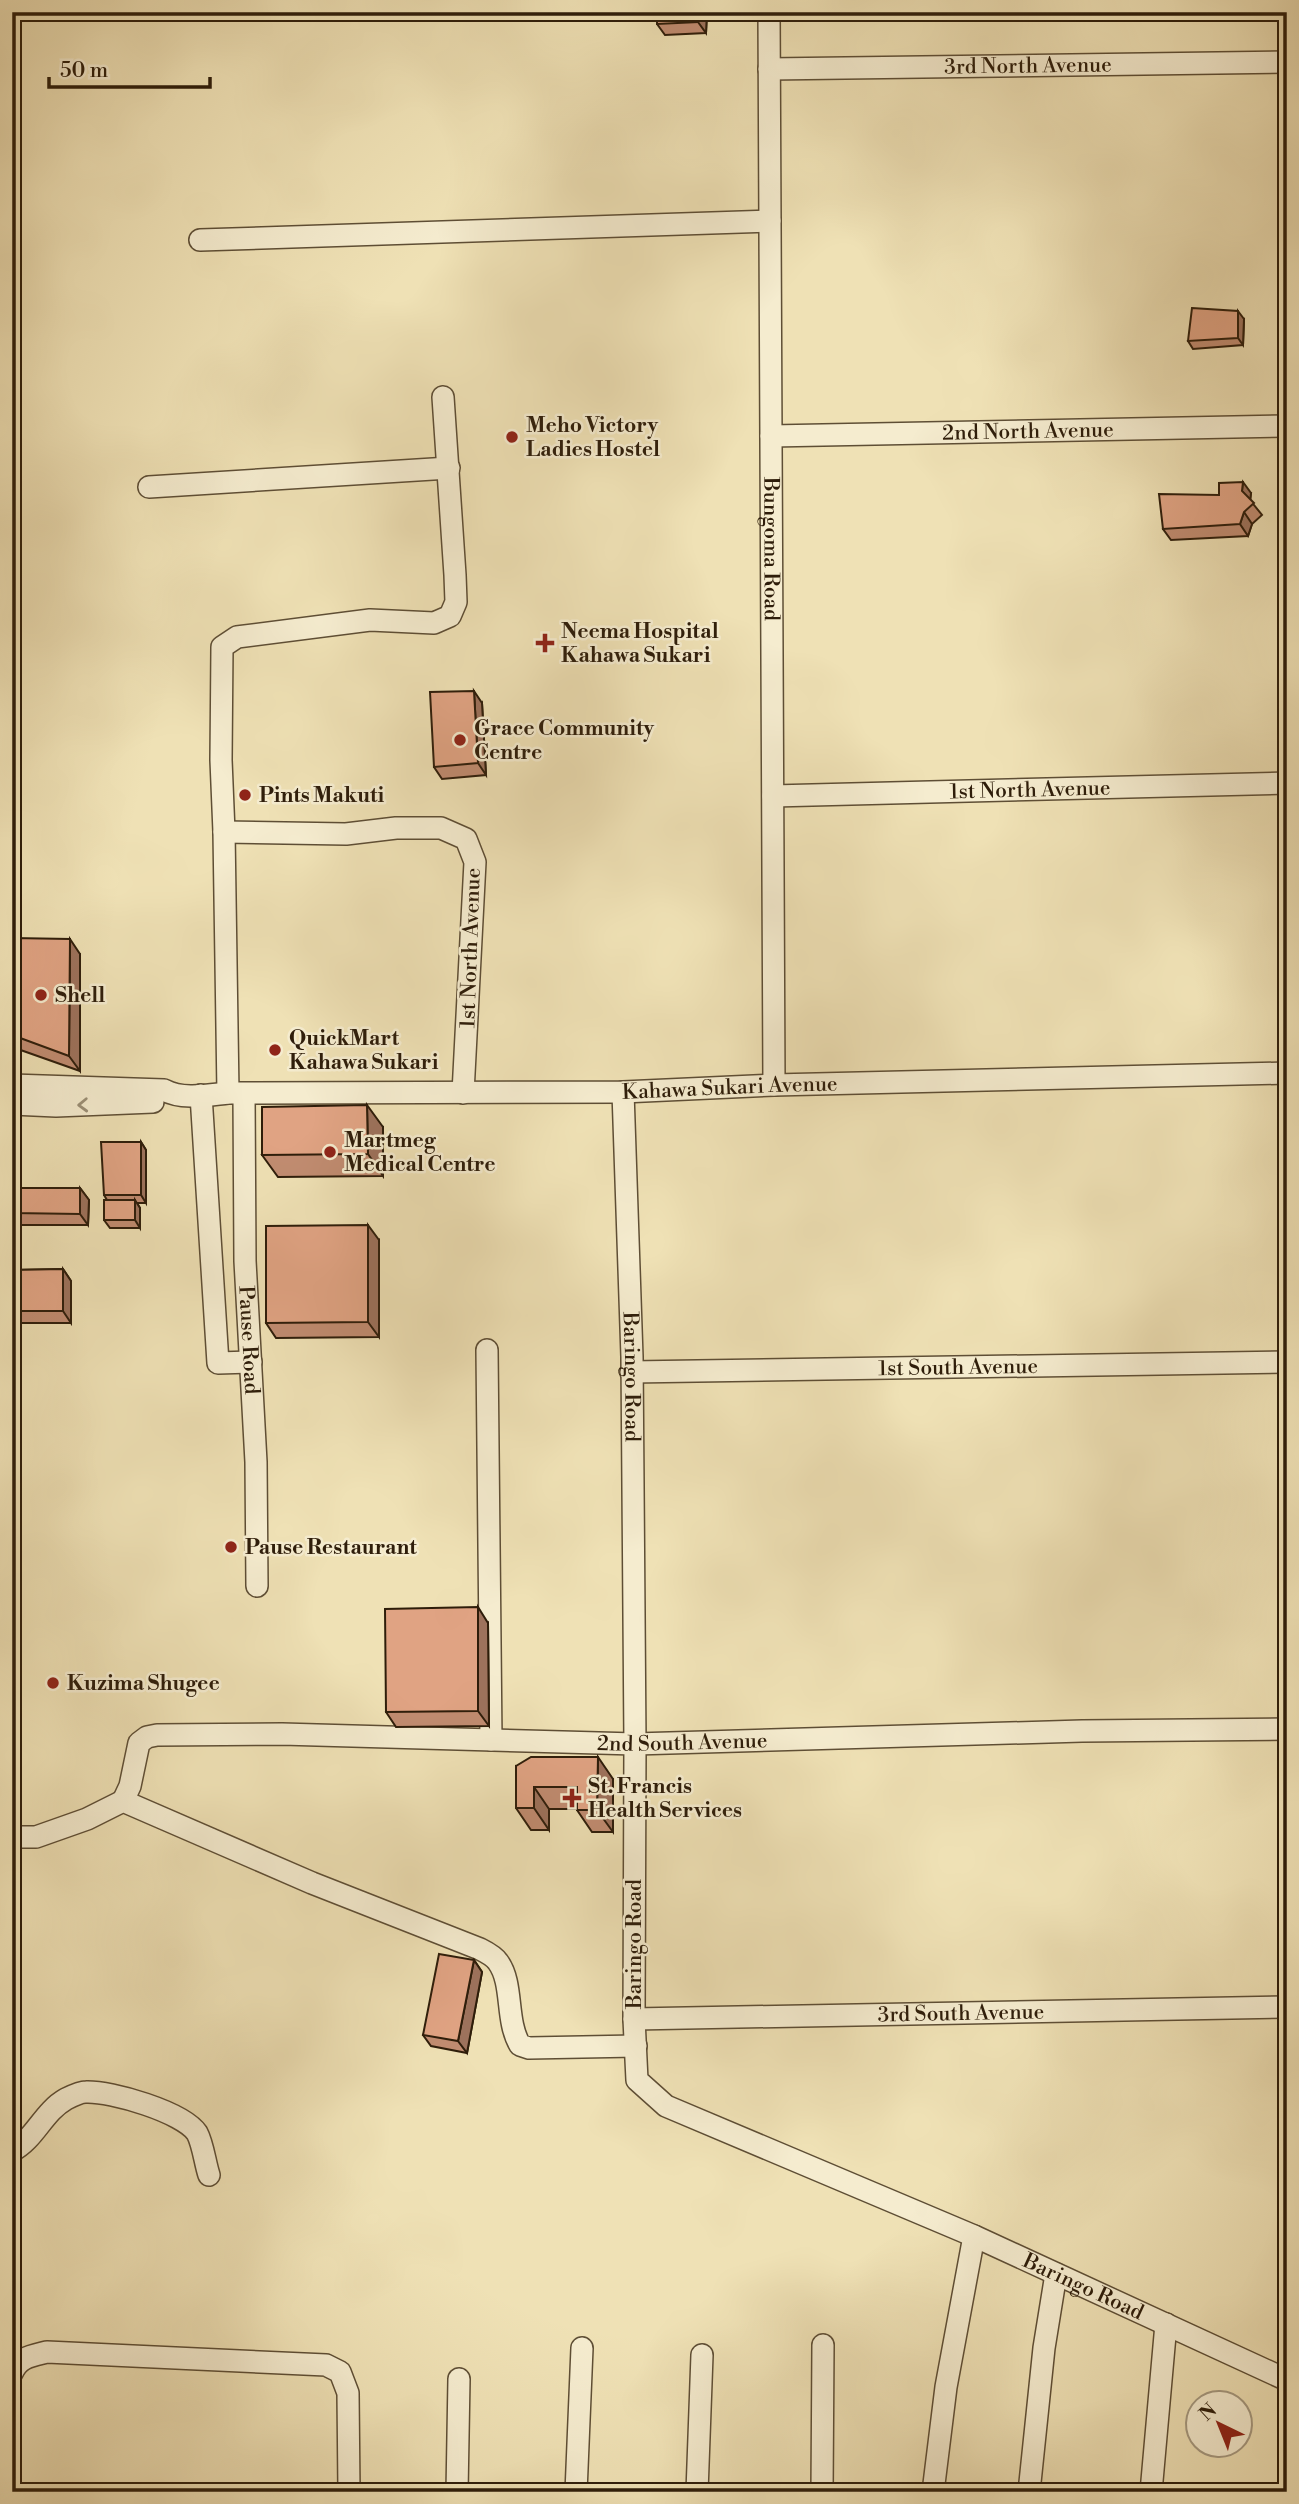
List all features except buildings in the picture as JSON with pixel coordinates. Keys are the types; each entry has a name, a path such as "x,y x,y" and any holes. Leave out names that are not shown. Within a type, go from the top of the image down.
{"street":[{"name":"Bungoma Road","path":"769,12 774,1085"},
{"name":"3rd North Avenue","path":"769,69 1287,62"},
{"path":"200,240 770,221"},
{"path":"149,487 449,468 443,397"},
{"name":"2nd North Avenue","path":"771,436 1287,426"},
{"name":"Pause Road","path":"257,1586 256,1462 221,760 222,647 237,637 370,620 434,623 450,616 456,603 449,468"},
{"name":"1st North Avenue","path":"773,796 1287,783"},
{"name":"1st North Avenue","path":"224,832 346,834 396,828 441,828 466,839 475,862 463,1093"},
{"name":"Kahawa Sukari Avenue","path":"12,1085 164,1090 173,1095 201,1096 622,1092 774,1085 1287,1073"},
{"name":"Baringo Road","path":"622,1092 631,1372 635,1744 634,2019 637,2080 666,2106 974,2236 1287,2379"},
{"name":"Kahawa Sukari Avenue","path":"12,1104 55,1106 166,1102 173,1095"},
{"path":"201,1096 218,1363 251,1362"},
{"path":"487,1350 491,1740"},
{"name":"1st South Avenue","path":"631,1372 1287,1362"},
{"name":"2nd South Avenue","path":"123,1801 130,1786 139,1743 147,1737 157,1735 282,1734 635,1744 1082,1731 1287,1730"},
{"path":"12,1837 36,1837 87,1819 123,1801 497,1959 504,1972 512,2033 520,2045 529,2048 636,2046"},
{"name":"3rd South Avenue","path":"634,2019 1287,2007"},
{"path":"12,2151 22,2146 51,2109 68,2097 84,2092 102,2093 138,2103 187,2124 197,2134 209,2175"},
{"path":"933,2492 946,2387 974,2236"},
{"path":"1029,2492 1044,2348 1056,2274"},
{"path":"1151,2492 1166,2324"},
{"path":"822,2492 823,2344"},
{"path":"576,2492 582,2348"},
{"path":"12,2373 24,2357 47,2352 326,2365 340,2372 348,2393 349,2492"},
{"path":"697,2492 702,2355"},
{"path":"457,2492 459,2379"}],"place":[{"name":"Meho Victory Ladies Hostel","path":"512,437"},
{"name":"Neema Hospital Kahawa Sukari","path":"545,643"},
{"name":"Grace Community Centre","path":"460,740"},
{"name":"Pints Makuti","path":"245,795"},
{"name":"Shell","path":"41,995"},
{"name":"QuickMart Kahawa Sukari","path":"275,1050"},
{"name":"Martmeg Medical Centre","path":"330,1152"},
{"name":"Pause Restaurant","path":"231,1547"},
{"name":"Kuzima Shugee","path":"53,1683"},
{"name":"St. Francis Health Services","path":"572,1798"}]}
